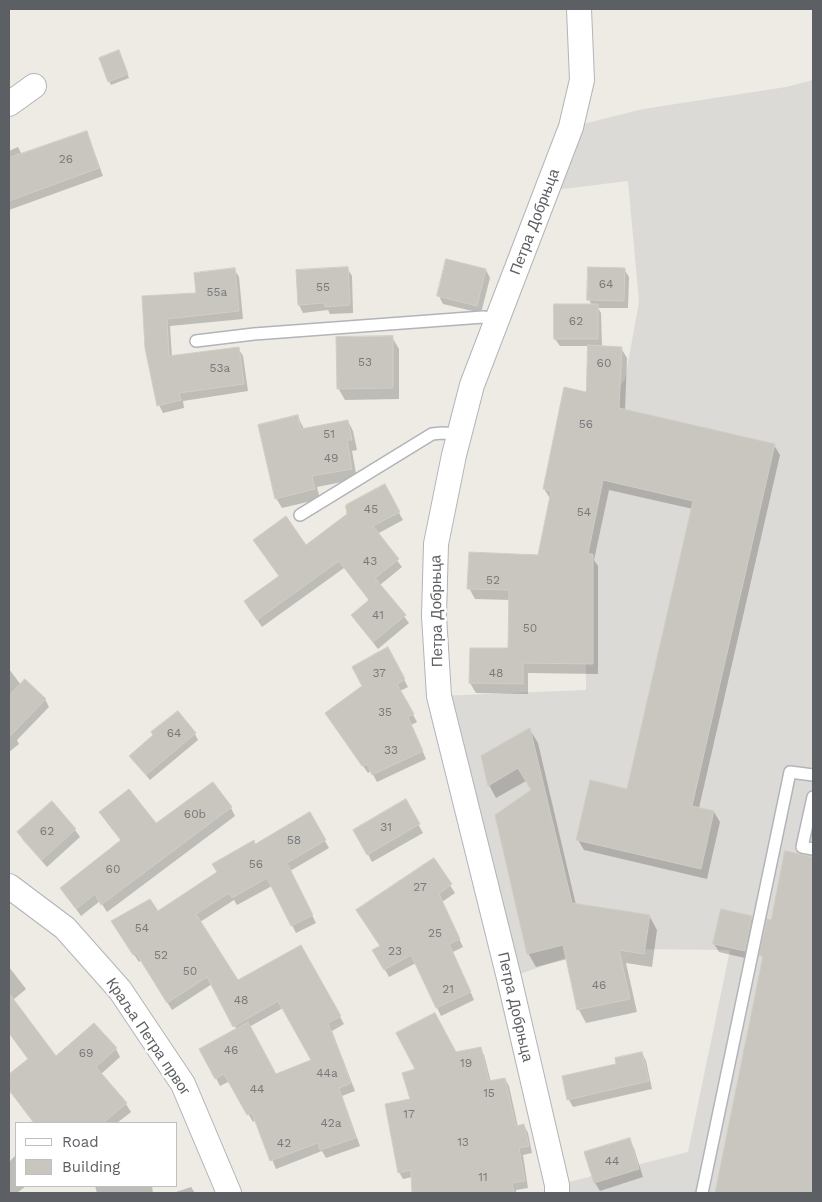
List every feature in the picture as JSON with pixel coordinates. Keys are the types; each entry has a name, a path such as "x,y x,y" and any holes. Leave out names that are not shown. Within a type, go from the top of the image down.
{"street":[{"name":"Петра Добрњца","path":"556,1193 557,1185 511,988 439,696 434,616 436,544 458,434 472,385 571,127 582,80 579,9"},
{"path":"9,104 34,86"},
{"name":"Краља Петра првог","path":"9,886 65,928 120,990 183,1084 229,1193"}],"lane":[{"path":"196,341 254,334 483,317 498,319"},
{"path":"300,515 432,434 458,434"},
{"path":"702,1193 790,772 813,776"},
{"path":"813,797 802,847 813,849"}],"shaded area":[{"path":"813,80 813,1193 557,1193 557,1185 688,1152 730,950 632,949 579,953 509,978 439,696 586,690 585,528 608,402 625,379 639,302 628,181 547,191 571,127 643,109 786,87"}],"building":[{"path":"119,50 128,74 108,82 99,58"},
{"path":"87,131 99,168 9,201 9,158"},
{"path":"446,259 486,269 477,306 437,296"},
{"path":"348,267 350,305 325,307 324,303 298,305 296,270"},
{"path":"588,267 625,268 624,301 587,300"},
{"path":"235,268 239,311 167,319 169,356 239,347 244,384 179,393 181,400 157,406 145,348 142,296 196,293 194,273"},
{"path":"554,304 598,304 598,339 554,339"},
{"path":"393,336 393,388 337,389 336,337"},
{"path":"588,345 622,347 619,408 775,444 692,806 714,811 701,869 576,840 590,780 627,789 693,501 603,480 588,554 593,554 593,664 523,663 523,684 469,683 470,648 508,648 509,590 467,589 469,552 538,555 551,491 543,489 564,387 586,392"},
{"path":"298,415 301,429 348,420 352,440 347,440 352,469 312,476 315,489 275,499 258,425"},
{"path":"385,484 400,512 373,526 399,559 375,578 406,615 373,642 351,615 369,600 339,561 257,620 244,601 279,576 253,540 286,516 306,545 347,514 346,505"},
{"path":"388,647 405,679 397,684 414,714 408,717 423,751 372,775 367,764 362,766 325,713 362,686 352,667"},
{"path":"25,679 46,699 9,737 9,696"},
{"path":"178,711 196,733 146,775 129,756 153,735 151,732"},
{"path":"530,728 572,903 650,915 644,954 619,950 630,999 577,1010 563,945 527,954 495,815 531,790 518,768 488,786 481,756"},
{"path":"213,782 232,807 101,905 95,894 76,909 60,888 121,840 99,812 129,789 156,823"},
{"path":"406,799 420,824 367,855 353,830"},
{"path":"52,801 76,829 42,860 17,832"},
{"path":"310,812 326,840 287,863 313,915 291,926 267,878 232,898 229,893 196,914 238,980 301,945 341,1016 328,1023 351,1083 339,1088 356,1138 320,1150 318,1143 270,1161 252,1113 247,1115 224,1074 215,1079 199,1049 248,1022 276,1074 311,1060 278,1001 233,1027 207,977 167,1003 136,953 133,955 111,921 150,899 158,911 217,872 212,864 254,840 255,844"},
{"path":"785,851 813,857 813,1193 715,1193 763,956 759,955 767,919 771,920"},
{"path":"434,858 452,884 439,894 460,939 449,944 471,992 436,1008 411,955 384,970 372,950 380,946 356,910"},
{"path":"721,909 752,916 745,951 713,944"},
{"path":"9,993 56,1056 94,1023 117,1048 96,1067 127,1103 104,1122 33,1122 9,1090 9,1074 28,1059 9,1033"},
{"path":"435,1013 456,1052 481,1047 489,1081 505,1078 516,1126 524,1124 529,1146 519,1148 525,1181 512,1183 514,1193 412,1193 411,1170 398,1173 385,1104 410,1099 402,1073 415,1069 396,1033"},
{"path":"642,1052 649,1081 567,1100 562,1076 616,1064 615,1058"},
{"path":"630,1138 639,1169 594,1183 584,1152"}]}
